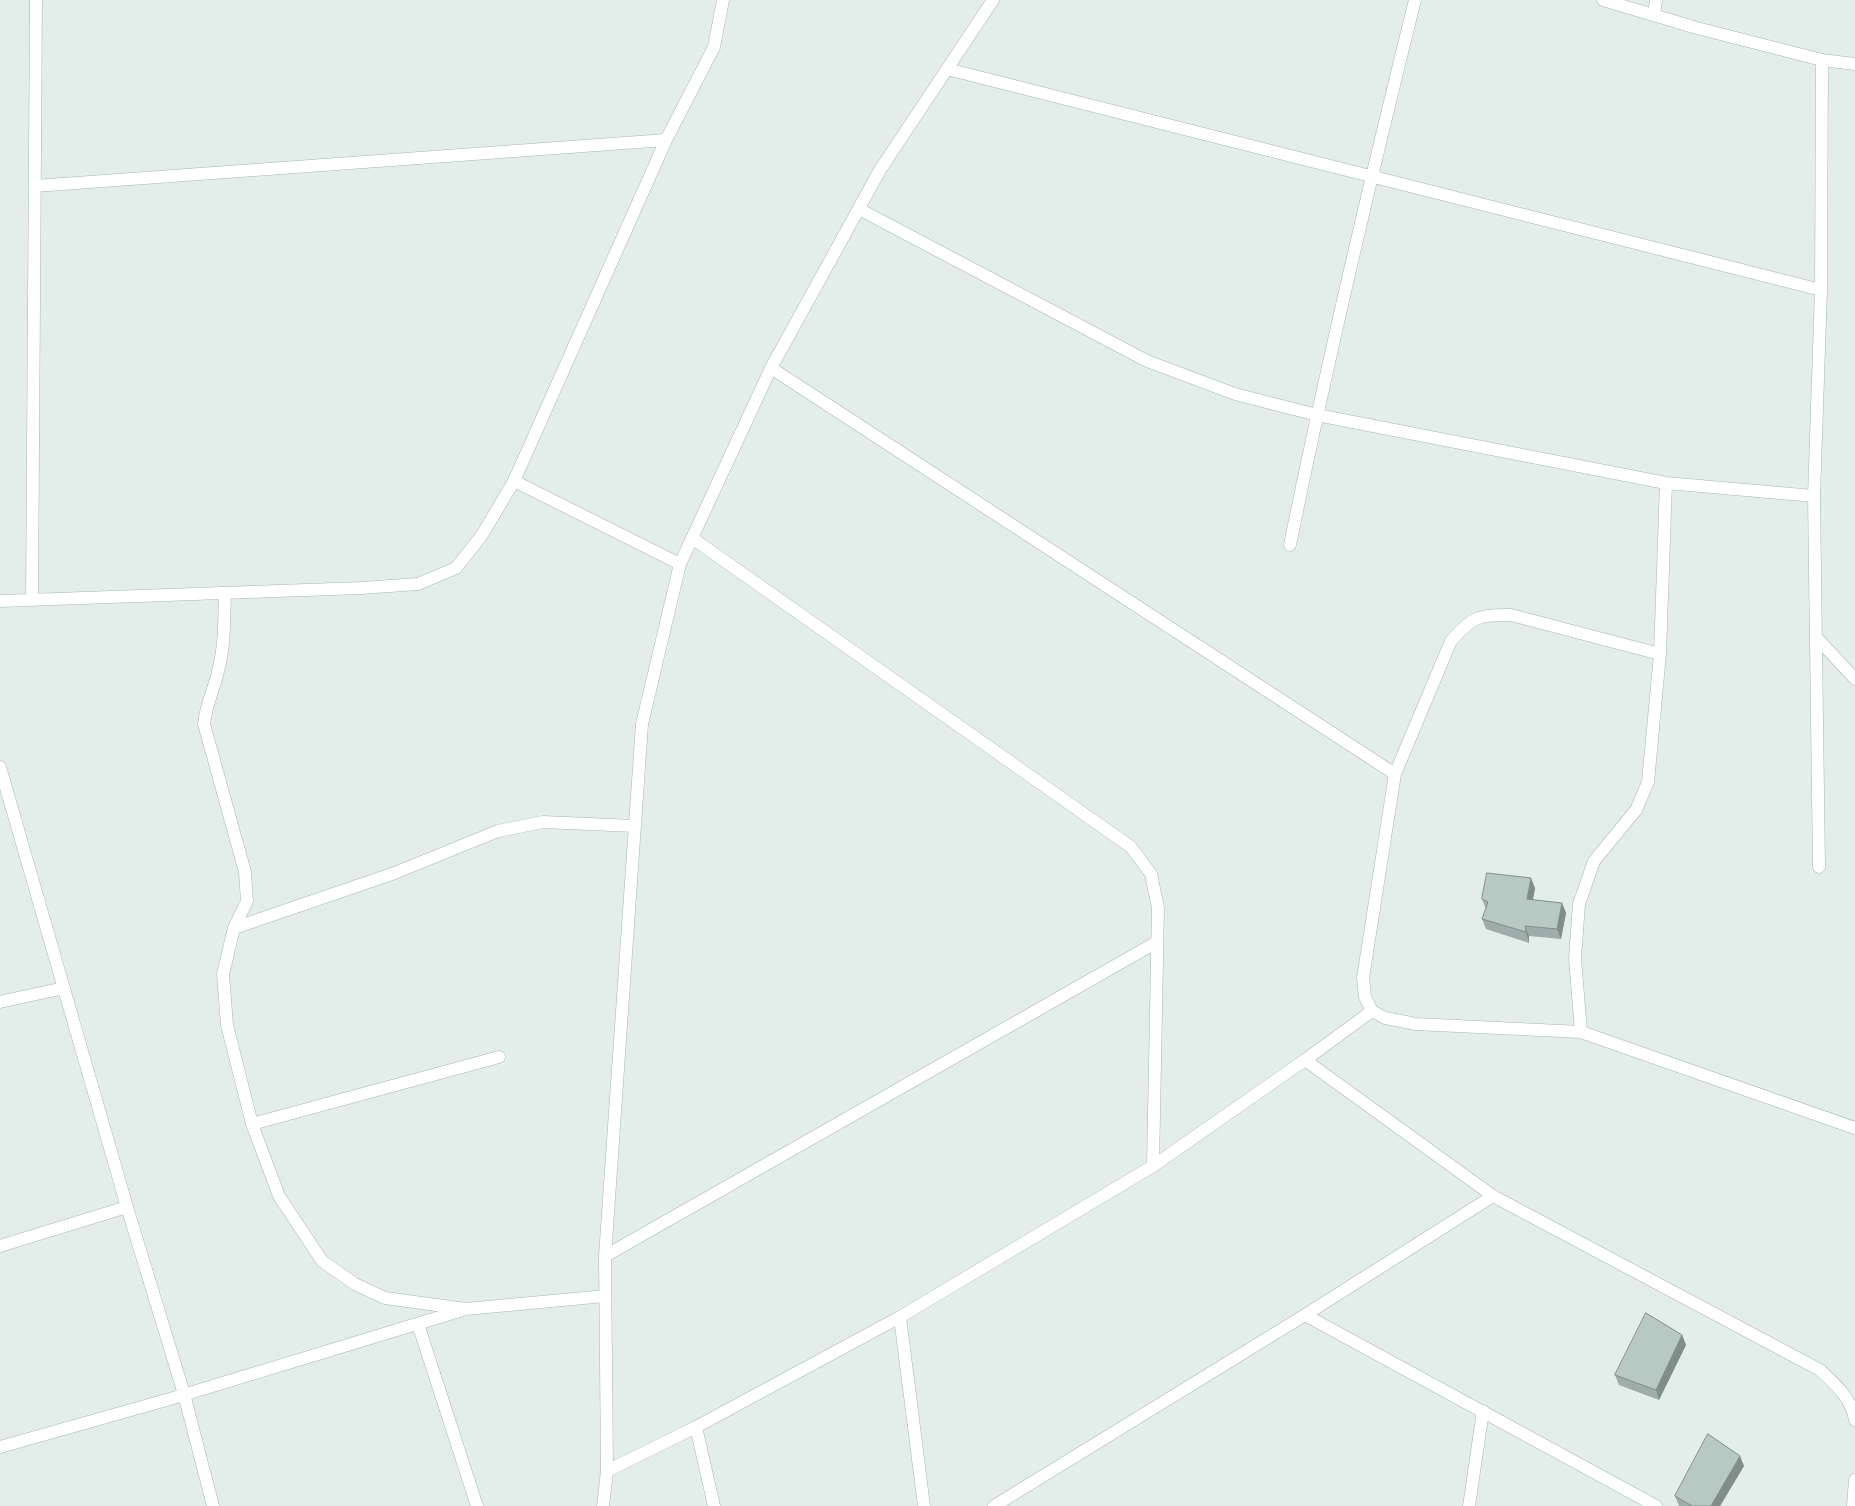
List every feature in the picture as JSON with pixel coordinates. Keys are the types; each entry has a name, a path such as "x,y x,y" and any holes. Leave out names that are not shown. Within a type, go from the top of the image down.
{"street":[{"path":"32,600 36,0"},
{"path":"0,601 361,588 418,584 456,568 482,535 514,481 666,140 714,47 723,0"},
{"path":"603,1506 607,1471 605,1256 642,724 680,564 771,368 880,170 993,0"},
{"path":"1290,545 1317,415 1371,177 1415,0"},
{"path":"1603,0 1822,60 1855,64"},
{"path":"1654,15 1656,0"},
{"path":"1819,867 1814,496 1821,290 1822,60"},
{"path":"947,69 1821,290"},
{"path":"34,186 666,140"},
{"path":"859,209 1147,361 1235,394 1317,415 1666,483 1814,496"},
{"path":"771,368 1396,774"},
{"path":"514,481 680,564"},
{"path":"1581,1032 1575,958 1579,904 1594,861 1636,810 1648,782 1660,654 1666,483"},
{"path":"692,538 1131,847 1151,874 1158,908 1153,1166"},
{"path":"225,593 223,648 219,668 206,707 204,724 245,872 247,901 234,928 223,974 227,1025 252,1124 279,1196 322,1261 355,1284 385,1298 466,1309"},
{"path":"1660,654 1511,615 1494,614 1477,617 1465,625 1451,641 1396,774 1363,978 1365,997 1372,1011 1385,1018 1416,1024 1581,1032 1855,1128"},
{"path":"1816,637 1855,679"},
{"path":"0,767 127,1207 184,1394 213,1506"},
{"path":"234,928 392,874 498,831 543,822 635,826"},
{"path":"605,1256 1157,942"},
{"path":"0,1002 64,988"},
{"path":"607,1471 696,1427 900,1317 1153,1166 1306,1060 1372,1011"},
{"path":"252,1124 499,1057"},
{"path":"1306,1060 1493,1196 1820,1370 1838,1387 1854,1409 1855,1420"},
{"path":"994,1506 1305,1315 1493,1196"},
{"path":"0,1246 127,1207"},
{"path":"0,1447 184,1394 466,1309 605,1296"},
{"path":"1305,1315 1656,1506"},
{"path":"900,1317 924,1506"},
{"path":"418,1324 477,1506"},
{"path":"1469,1506 1483,1411"},
{"path":"696,1427 714,1506"},
{"path":"1853,1506 1855,1480"}],"building":[{"path":"1487,873 1531,878 1527,899 1562,903 1557,929 1525,926 1526,932 1482,919 1488,902 1482,899"},
{"path":"1646,1313 1682,1335 1656,1390 1615,1375"},
{"path":"1708,1434 1740,1456 1711,1506 1692,1506 1675,1496"}]}
